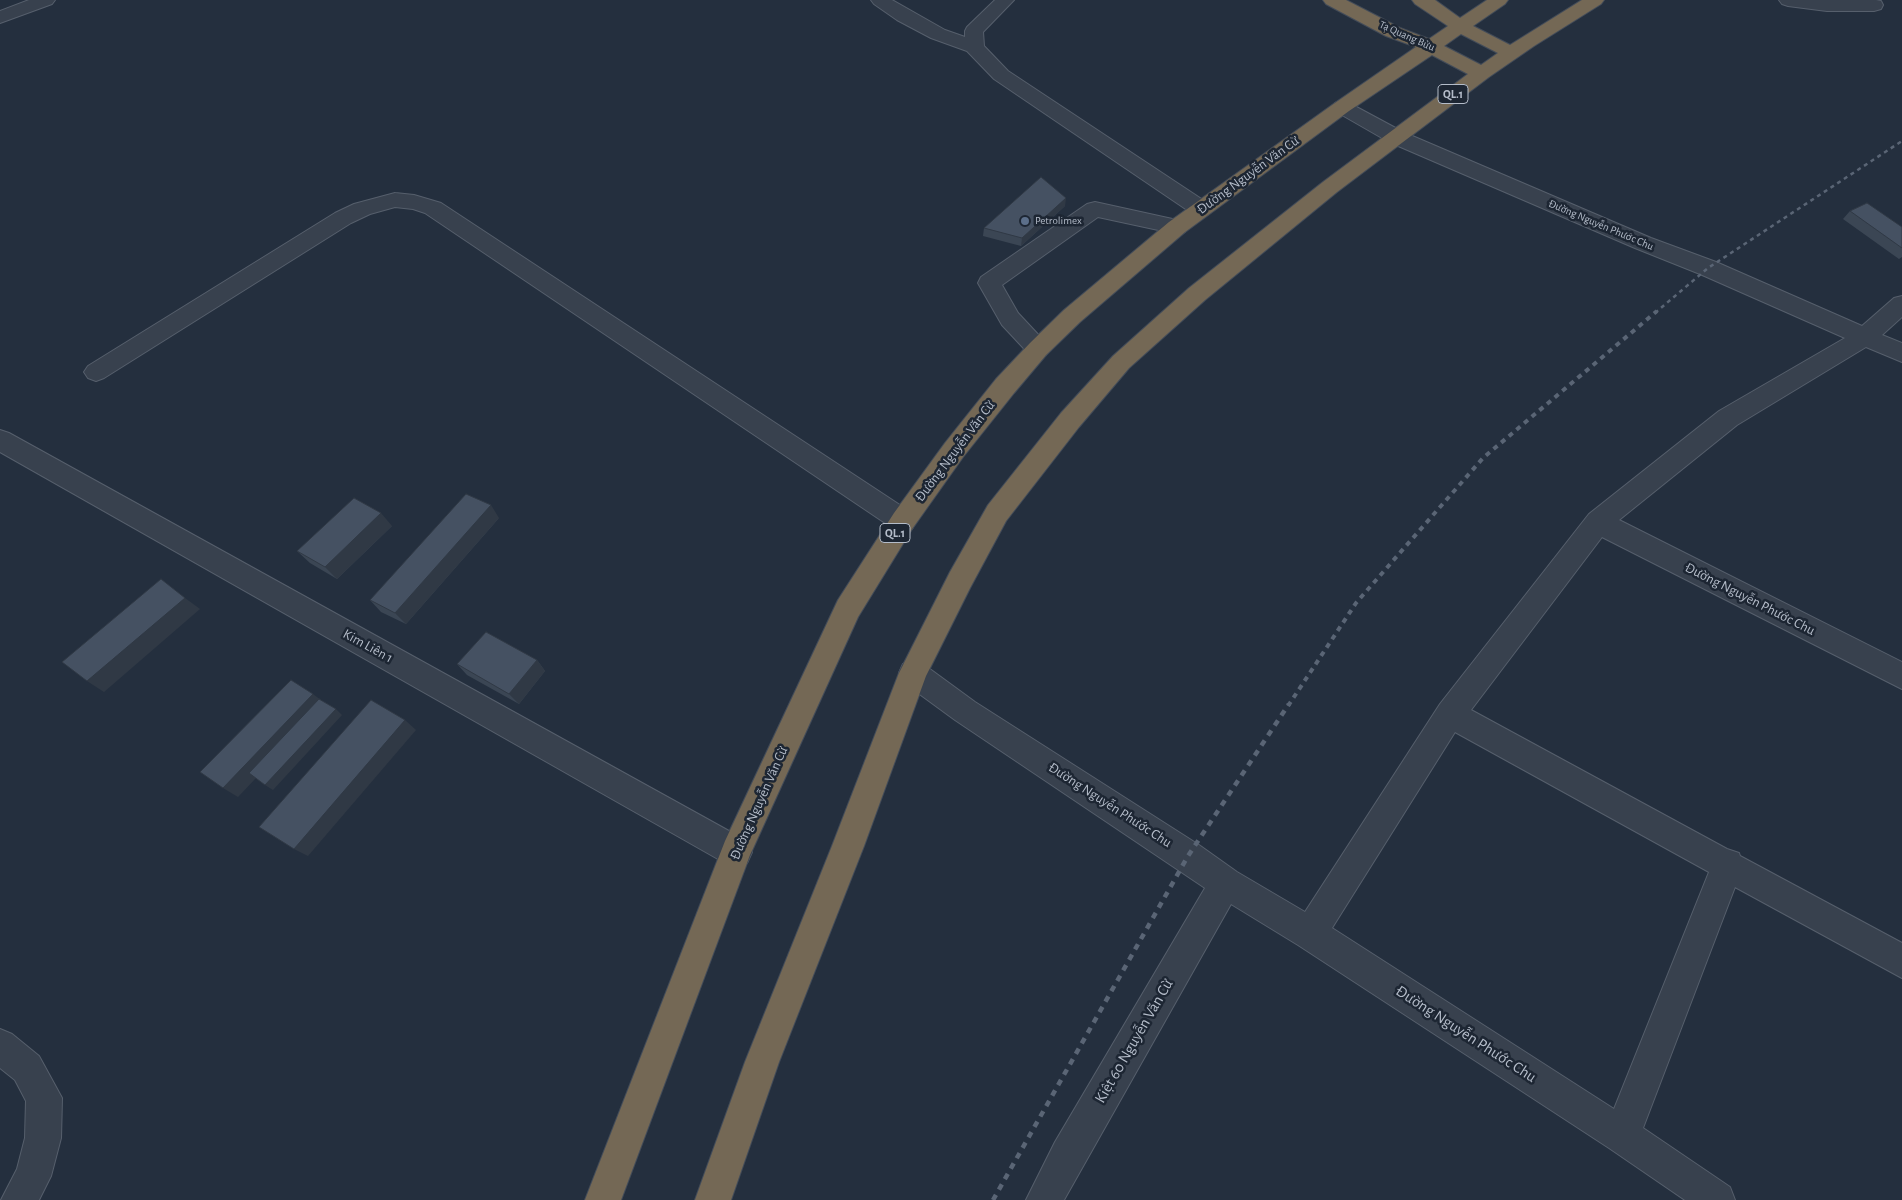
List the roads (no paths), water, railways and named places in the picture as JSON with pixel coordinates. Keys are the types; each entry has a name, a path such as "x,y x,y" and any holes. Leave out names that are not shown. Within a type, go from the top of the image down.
{"highway":[{"name":"Tạ Quang Bửu","path":"1332,0 1393,32 1430,46 1482,72"},
{"path":"1421,0 1431,5 1459,26 1510,52"},
{"name":"Đường Nguyễn Văn Cừ","path":"603,1200 736,852 848,609 903,521 954,450 1005,386 1038,349 1072,316 1177,227 1342,107 1500,0"},
{"name":"QL.1","path":"713,1200 762,1062 848,846 913,673 960,580 997,513 1070,420 1121,362 1197,294 1249,251 1482,72 1510,52 1595,0"}],"street":[{"path":"0,18 46,0"},
{"path":"880,0 904,16 938,34 974,47 1001,75 1201,209"},
{"path":"974,47 974,31 1006,0"},
{"path":"1788,0 1827,5 1874,5"},
{"name":"Đường Nguyễn Phước Chu","path":"1342,107 1396,137 1643,244 1708,268 1902,354"},
{"path":"96,372 343,218 362,209 394,200 414,202 432,208 903,521"},
{"path":"1038,349 1010,319 989,283 1095,209 1177,227"},
{"path":"1310,933 1450,714 1598,522 1728,418 1863,338 1902,304"},
{"name":"Kim Liên 1","path":"0,440 736,852"},
{"name":"Đường Nguyễn Phước Chu","path":"1598,522 1902,676"},
{"name":"Đường Nguyễn Phước Chu","path":"913,673 966,711 1188,856 1226,883 1310,933 1622,1135 1717,1200"},
{"path":"1450,714 1728,864 1902,961"},
{"path":"1622,1135 1728,864"},
{"name":"Kiệt 60 Nguyễn Văn Cừ","path":"1044,1200 1073,1146 1226,883"},
{"path":"0,1046 27,1068 44,1098 43,1138 34,1176 19,1200"}],"railway":[{"path":"1655,313 1708,268 1902,141"},
{"path":"1288,706 1356,603 1483,458 1657,311"},
{"path":"993,1200 1188,856 1289,704"}],"place":[{"name":"Petrolimex","path":"1025,221"}]}
